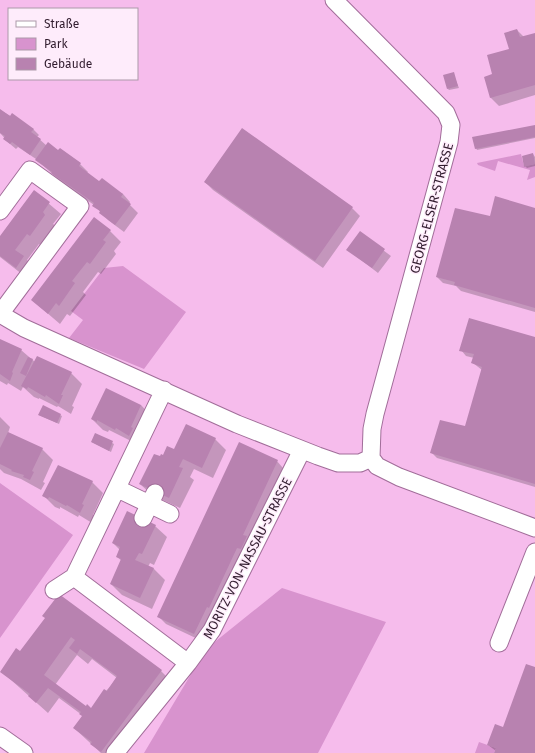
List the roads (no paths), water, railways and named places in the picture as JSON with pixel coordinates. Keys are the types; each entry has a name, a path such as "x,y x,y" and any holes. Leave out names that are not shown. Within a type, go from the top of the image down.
{"street":[{"name":"GEORG-ELSER-STRASSE","path":"334,0 446,113 450,125 449,142 443,167 372,429 371,458"},
{"path":"0,210 30,170 80,206 0,314 24,328 243,426 302,450 338,463 360,463 371,458 377,466 399,477 535,528"},
{"path":"54,590 74,577 118,489 164,390"},
{"name":"MORITZ-VON-NASSAU-STRASSE","path":"115,753 188,663 212,630 302,450"},
{"path":"118,489 170,514"},
{"path":"499,643 535,552"},
{"path":"74,577 188,663"},
{"path":"0,736 24,753"}]}
